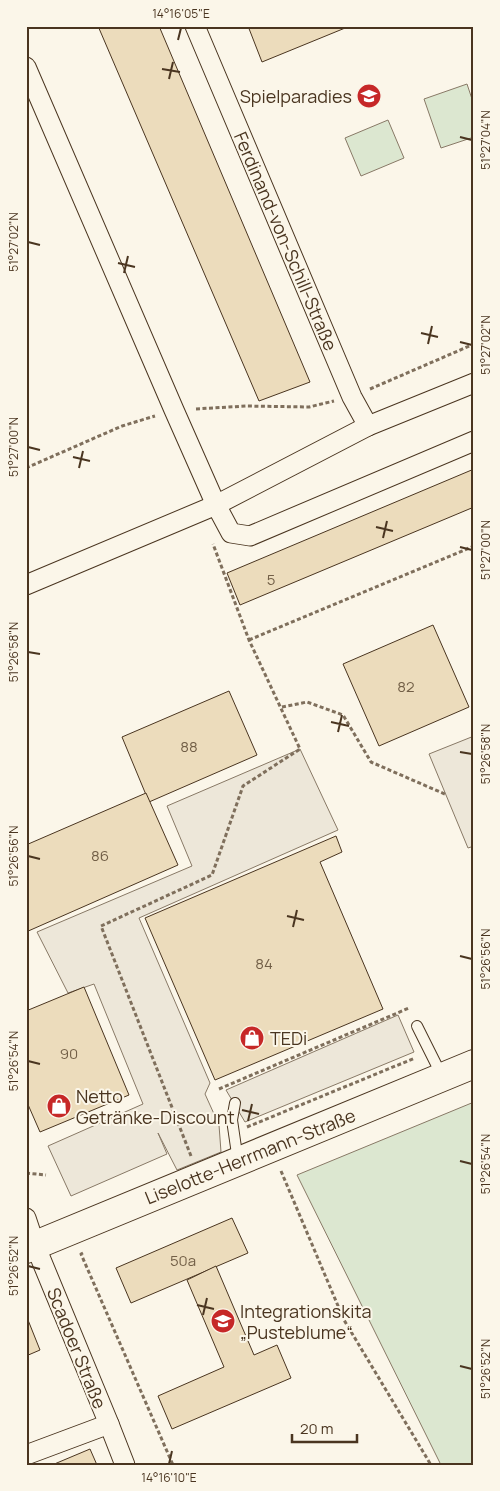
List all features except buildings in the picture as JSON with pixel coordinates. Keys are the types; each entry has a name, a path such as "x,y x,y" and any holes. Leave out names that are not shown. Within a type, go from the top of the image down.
{"street":[{"name":"Ferdinand-von-Schill-Straße","path":"195,26 352,397 368,426"},
{"path":"26,67 174,410 208,508 231,533 250,536 474,441"},
{"path":"26,585 208,508 368,426 474,383"},
{"name":"Liselotte-Herrmann-Straße","path":"31,1247 474,1064"},
{"name":"Scadoer Straße","path":"26,1218 31,1247 125,1465"},
{"name":"Scadoer Straße","path":"26,1455 108,1424"}],"lane":[{"path":"417,1026 442,1077"},
{"path":"235,1103 232,1120 238,1161"}],"path":[{"path":"352,397 474,344"},
{"path":"199,1177 101,926 212,875 243,786 300,749 249,640 218,555 208,508"},
{"path":"249,640 474,546"},
{"path":"282,708 307,702 343,715 371,762 447,795"},
{"path":"219,1089 409,1008"},
{"path":"233,1133 430,1052"},
{"path":"281,1171 344,1320 431,1465"},
{"path":"26,1174 46,1175"},
{"path":"81,1254 172,1465"}],"green space":[{"path":"467,84 474,105 474,137 441,148 424,99"},
{"path":"388,120 404,158 361,176 345,138"},
{"path":"474,1102 474,1465 441,1465 297,1175"}],"shaded area":[{"path":"474,736 474,846 468,848 429,754"},
{"path":"300,749 338,830 139,918 210,1083 205,1094 219,1125 221,1152 177,1170 158,1133 167,1154 71,1196 48,1146 143,1104 94,984 68,993 37,932 192,866 167,806"},
{"path":"398,1015 414,1052 245,1122 226,1090"}],"place":[{"name":"Spielparadies","path":"369,96"},
{"name":"TEDi","path":"252,1038"},
{"name":"Netto Getränke-Discount","path":"59,1106"},
{"name":"Integrationskita „Pusteblume“","path":"223,1321"}]}
